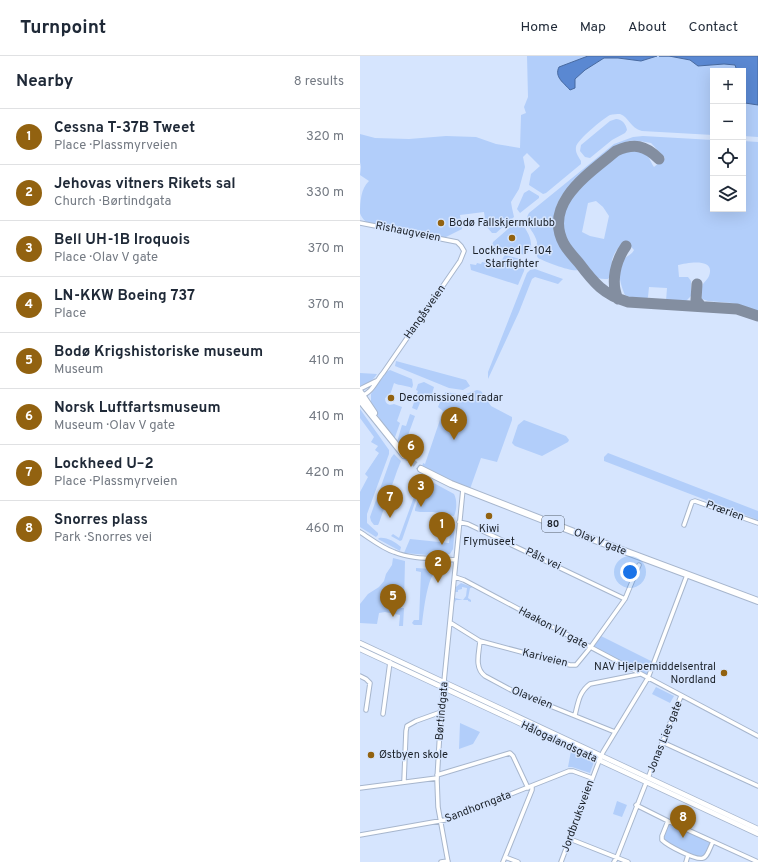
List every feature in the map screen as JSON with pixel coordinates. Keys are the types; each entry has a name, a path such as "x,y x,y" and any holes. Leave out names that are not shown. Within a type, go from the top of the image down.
{"highway":[{"path":"361,395 377,417 380,425 404,455"},
{"name":"Olav V gate","path":"421,469 463,489 758,601"}],"street":[{"name":"Rishaugveien","path":"360,223 457,242"},
{"name":"Hangåsveien","path":"377,380 460,261 464,251 462,246 457,242"},
{"path":"361,395 373,387 377,380"},
{"path":"361,395 377,380"},
{"name":"Børtindgata","path":"448,861 440,822 437,796 437,777 441,712 451,623 463,489"},
{"name":"Prærien","path":"684,525 692,502 695,501 758,523"},
{"name":"Påls vei","path":"459,522 468,524 626,599"},
{"path":"360,532 377,544 394,552 408,556 456,560"},
{"name":"Kariveien","path":"451,623 480,641 570,665 576,665 626,599 639,565"},
{"name":"Jordbruksveien","path":"561,862 600,758 648,678 687,574"},
{"name":"Haakon VII gate","path":"455,577 464,580 758,736"},
{"name":"Olaveien","path":"480,641 478,667 481,673 494,682 615,732"},
{"name":"Hålogalandsgata","path":"360,643 444,688 600,758"},
{"name":"Hålogalandsgata","path":"360,649 444,682 758,834"},
{"path":"383,714 390,660"},
{"path":"575,715 581,694 590,684 640,674"},
{"path":"360,676 370,683 366,710"},
{"name":"Jonas Lies gate","path":"614,862 681,696"},
{"path":"404,781 407,726 441,712"},
{"path":"662,742 758,786"},
{"path":"360,788 437,777 510,753 532,790 504,862"},
{"name":"Sandhorngata","path":"360,835 440,822 569,771 592,778"},
{"name":"Hålogalandsgata","path":"647,780 758,828"},
{"path":"636,805 755,862"},
{"path":"668,821 662,836 662,840 665,844 688,855 699,859 703,858 706,856 712,842"},
{"path":"570,839 628,862"},
{"path":"686,862 688,855"},
{"path":"506,857 518,862"},
{"path":"441,862 448,861"}],"shaded area":[{"path":"527,56 588,56 559,67 558,70 575,88 575,79 585,70 604,58 641,61 657,56 669,56 690,60 698,66 724,64 735,65 736,68 710,68 710,135 642,131 635,128 623,115 610,115 602,120 581,139 576,147 577,155 581,161 581,164 543,194 529,185 531,174 540,166 527,153 523,157 525,167 519,189 511,202 514,217 496,233 492,233 486,226 484,212 460,215 462,229 442,239 368,224 362,217 360,213 361,200 364,187 369,181 360,175 360,134 375,138 409,139 446,136 476,137 496,144 520,148 521,115 526,113 524,107 528,97"},
{"path":"746,103 758,105 758,137 746,136"},
{"path":"616,119 625,124 627,130 625,133 612,140 590,158 585,157 580,151 581,145 610,121"},
{"path":"643,136 710,140 710,212 746,212 746,141 758,142 758,311 732,303 702,299 702,286 709,277 710,270 705,264 688,263 678,265 679,277 688,277 691,281 691,296 686,301 666,301 667,288 649,287 648,297 646,300 630,297 625,295 623,291 620,281 620,266 625,258 634,250 626,241 614,254 610,277 608,279 595,277 592,275 571,248 564,233 563,227 564,213 570,199 579,188 609,162 627,151 638,150 643,152 647,155 654,167 665,158 651,143 629,141 621,144 591,166 571,185 559,200 554,218 556,235 562,247 578,270 564,268 538,258 536,252 536,238 527,221 529,213 614,144 633,137","holes":["596,201 603,207 609,216 604,239 590,236 582,232 588,203"]},
{"path":"529,190 539,196 539,198 520,213 517,209 524,193"},
{"path":"515,223 522,224 530,239 531,249 525,255 492,246 493,242"},
{"path":"505,255 520,259 525,264 524,271 518,285 471,270 470,264 476,265 477,263 481,264 482,262 487,263 488,261 499,264"},
{"path":"535,269 563,279 558,284 535,277 532,279 519,312 488,379 488,372 527,273 530,270"},
{"path":"396,361 466,380 470,386 463,390 449,388 395,366"},
{"path":"390,370 412,379 413,385 412,388 394,383 390,395 385,398 388,404 394,404 402,407 397,421 400,423 394,440 370,404 371,394 386,372"},
{"path":"360,373 377,374 370,382 360,386"},
{"path":"424,382 434,387 431,397 424,393 417,410 412,408 418,391 416,390 418,384"},
{"path":"477,390 481,391 491,406 512,417 512,420 497,462 481,458 470,489 422,467 423,463 425,464 443,411 438,407 443,395 446,392 463,395"},
{"path":"360,409 389,450 389,454 367,514 367,523 378,533 376,537 360,527 360,492 368,477 365,474 379,453 375,450 378,446 371,442 374,437 360,418"},
{"path":"410,414 415,416 403,449 397,442 402,425 406,426"},
{"path":"524,420 566,436 569,440 568,442 542,456 515,446 512,443 518,425"},
{"path":"608,453 758,511 758,520 604,461 604,457"},
{"path":"394,454 401,461 379,523 378,525 374,525 370,517 391,458"},
{"path":"419,475 454,494 456,499 456,511 454,516 433,512 415,511 423,486 417,479"},
{"path":"416,481 419,485 419,491 402,540 400,541 391,536 393,534 399,538 418,486 415,484"},
{"path":"451,525 455,525 453,549 450,554 440,556 404,553 410,539 449,543"},
{"path":"385,538 394,542 401,547 400,551 378,539"},
{"path":"393,558 405,561 404,603 399,604 400,608 404,608 403,626 399,626 400,615 385,612 379,613 377,624 360,623 360,604 368,594 379,587 384,581 386,574 392,565"},
{"path":"433,562 452,565 435,564 434,574 427,590 422,625 414,625 412,623 414,620 419,620 421,572 416,571 416,568 432,569"},
{"path":"461,583 472,587 470,588 468,598 471,602 468,600 463,600 466,596 467,588 462,587 462,589 458,590 458,592 455,592 456,587"},
{"path":"455,598 463,600 456,600 454,604"},
{"path":"599,635 653,662 648,678 590,648"},
{"path":"656,687 674,696 670,703 652,694"},
{"path":"460,723 480,732 473,744 459,749"},
{"path":"571,751 594,762 590,773 568,767"},
{"path":"617,801 627,805 622,817 613,814"},
{"path":"668,821 713,842 706,856 699,859 665,843 662,836"}],"water":[{"path":"588,56 657,56 641,61 604,58 585,70 575,79 575,88 570,90 559,77 559,67"},
{"path":"669,56 758,56 758,105 746,103 746,68 736,68 735,65 724,64 698,66 690,60"}],"taxiway":[{"path":"659,159 644,148 634,146 622,148 616,151 582,179 564,202 559,215 559,229 564,244 590,277 600,287 612,296 628,302 737,309 758,316"},
{"path":"618,299 614,286 615,271 619,258 626,246"},
{"path":"697,284 696,300 701,306"}],"tunnel":[{"path":"404,455 421,469"}],"place":[{"name":"Bodø Fallskjermklubb","path":"441,223"},
{"name":"Lockheed F-104 Starfighter","path":"512,238"},
{"name":"Decomissioned radar","path":"391,398"},
{"name":"LN-KKW Boeing 737","path":"454,440"},
{"name":"Norsk Luftfartsmuseum","path":"411,467"},
{"name":"Bell UH-1B Iroquois","path":"421,507"},
{"name":"Kiwi Flymuseet","path":"489,516"},
{"name":"Lockheed U–2","path":"390,518"},
{"name":"Cessna T-37B Tweet","path":"442,545"},
{"name":"Jehovas vitners Rikets sal","path":"438,583"},
{"name":"Bodø Krigshistoriske museum","path":"393,617"},
{"name":"NAV Hjelpemiddelsentral Nordland","path":"724,673"},
{"name":"Østbyen skole","path":"371,755"},
{"name":"Snorres plass","path":"683,838"}]}
